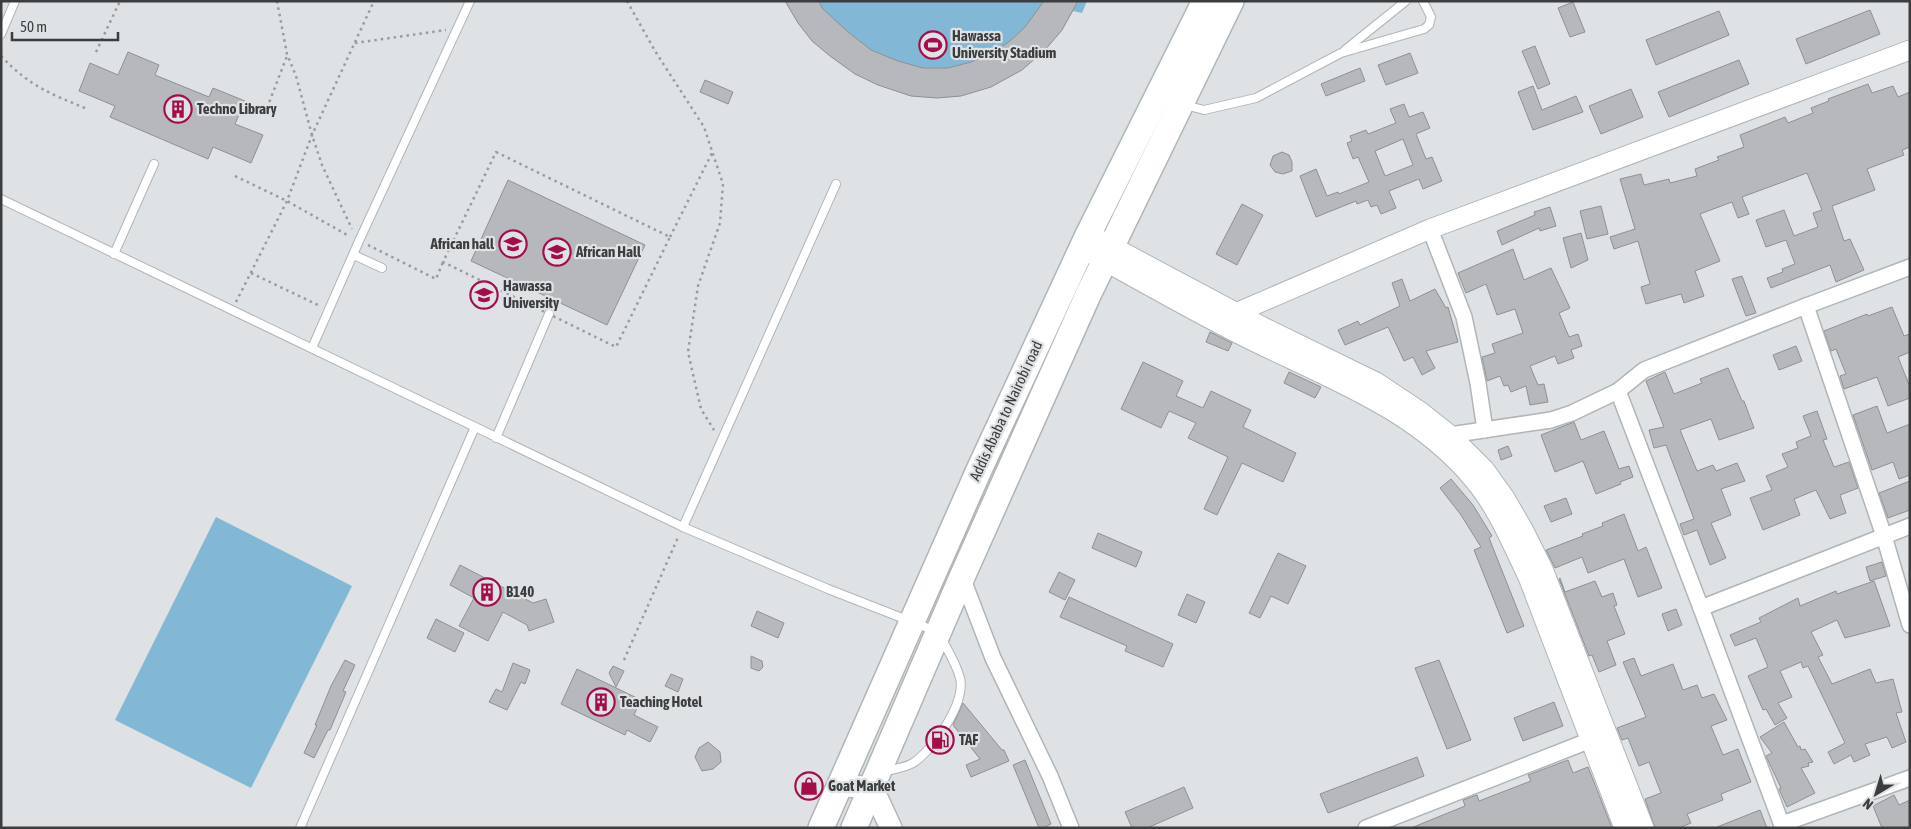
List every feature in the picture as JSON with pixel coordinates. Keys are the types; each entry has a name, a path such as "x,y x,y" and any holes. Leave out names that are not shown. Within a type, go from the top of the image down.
{"highway":[{"name":"Addis Ababa to Nairobi road","path":"859,824 875,781 938,632 1108,253 1169,100 1205,1"},
{"name":"Addis Ababa to Nairobi road","path":"821,828 983,461 1085,242 1169,100 1232,1"}],"main road":[{"path":"859,824 840,786 875,781 891,828"}],"street":[{"path":"1233,321 1430,229 1910,50"},
{"path":"1430,229 1464,317 1478,382 1485,430"},
{"path":"1085,242 1386,406 1418,427 1444,440 1485,470 1505,498 1543,569 1598,737 1624,828"},
{"path":"1444,440 1485,430 1552,420 1572,413 1618,391 1644,370 1910,267"},
{"path":"1806,306 1884,536 1910,625"},
{"path":"1618,391 1782,826 1910,778"},
{"path":"1701,608 1910,526"},
{"path":"962,577 993,658 1050,776 1071,828"},
{"path":"1366,828 1598,737"},
{"path":"1598,737 1644,828"}],"lane":[{"path":"1,34 15,1"},
{"path":"312,348 354,255 358,241 470,1"},
{"path":"1169,100 1204,110 1256,98 1341,52 1406,1"},
{"path":"1341,52 1424,29 1429,25 1431,17 1422,1"},
{"path":"114,254 154,164"},
{"path":"683,526 836,184"},
{"path":"1,199 683,526 828,589 938,632 960,679 960,692 951,717 941,734 912,763 875,781"},
{"path":"354,255 382,268"},
{"path":"496,438 549,314"},
{"path":"300,828 475,426"}],"path":[{"path":"96,52 120,1"},
{"path":"277,1 287,54 296,76 322,165 358,241"},
{"path":"232,309 287,201 312,135 374,1"},
{"path":"627,1 655,51 704,127 723,184 720,223 698,286 688,352 701,409 722,442"},
{"path":"356,43 457,29"},
{"path":"267,108 287,54"},
{"path":"1,56 28,81 87,109"},
{"path":"442,262 616,347 713,151"},
{"path":"235,176 287,201 358,241 436,279 442,262 496,152 670,237"},
{"path":"251,274 328,309"},
{"path":"624,660 683,526"}],"shaded area":[{"name":"Hawassa University Stadium","path":"785,1 1087,1 1082,13 1073,11 1062,30 1045,50 911,96 878,85 855,74 830,56 812,41 798,23"},
{"path":"216,517 352,586 251,788 115,720"}],"building":[{"path":"785,1 819,1 822,8 871,50 898,61 923,68 948,68 991,54 1010,41 1025,27 1044,1 1078,1 1062,30 1045,50 1022,70 991,87 961,96 937,98 911,96 878,85 855,74 812,41 798,23"},
{"path":"1573,2 1585,32 1570,37 1558,8"},
{"path":"1870,10 1880,34 1806,64 1796,39"},
{"path":"1719,11 1729,35 1656,65 1646,40"},
{"path":"1535,46 1550,84 1538,89 1522,51"},
{"name":"Techno Library","path":"128,52 159,65 155,75 209,97 213,88 245,101 235,124 263,135 251,163 213,147 208,159 110,117 115,106 79,91 90,63 118,75"},
{"path":"1410,53 1418,73 1386,85 1378,65"},
{"path":"1739,60 1749,84 1669,117 1658,92"},
{"path":"1360,68 1365,81 1326,96 1321,84"},
{"path":"705,80 733,92 728,104 700,92"},
{"path":"1868,84 1872,93 1893,86 1898,97 1910,92 1910,147 1902,150 1904,155 1867,169 1875,190 1832,206 1844,241 1850,239 1864,270 1836,282 1830,265 1771,288 1767,278 1783,272 1782,269 1795,264 1786,240 1766,247 1756,220 1784,210 1794,236 1818,227 1813,213 1822,210 1807,173 1742,197 1749,214 1738,218 1732,202 1700,214 1720,261 1695,271 1704,296 1684,303 1681,294 1646,304 1641,287 1650,284 1638,241 1614,249 1610,237 1635,229 1620,179 1641,174 1644,185 1669,179 1670,183 1697,176 1695,169 1719,160 1717,157 1744,147 1740,135 1785,117 1788,123 1813,113 1811,108 1829,101 1828,99"},
{"path":"1533,86 1542,110 1576,96 1583,112 1533,130 1518,92"},
{"path":"1631,89 1643,117 1601,134 1589,106"},
{"path":"1404,104 1409,117 1423,112 1430,128 1416,134 1426,159 1432,157 1442,181 1423,189 1419,179 1389,191 1396,208 1381,214 1377,205 1371,207 1368,200 1357,204 1356,201 1316,217 1300,176 1316,169 1327,196 1338,192 1339,194 1369,182 1358,157 1353,159 1347,143 1352,141 1350,136 1366,130 1368,134 1396,123 1390,109","holes":["1403,139 1413,165 1385,176 1375,151"]},
{"path":"1282,152 1289,155 1292,162 1292,171 1283,174 1275,172 1270,165 1273,156"},
{"name":"African Hall","path":"508,180 645,245 607,325 471,261"},
{"path":"1242,204 1263,215 1237,265 1216,254"},
{"path":"1601,206 1608,234 1587,239 1580,211"},
{"path":"1550,207 1556,226 1540,231 1539,228 1502,245 1497,231 1535,215 1534,212"},
{"path":"1581,233 1588,260 1571,268 1563,238"},
{"path":"1513,249 1524,280 1551,268 1570,308 1559,313 1569,337 1578,334 1582,346 1571,350 1574,358 1558,364 1555,356 1530,366 1538,385 1544,384 1548,402 1530,405 1526,386 1511,392 1508,385 1504,386 1500,376 1487,381 1482,357 1495,353 1492,344 1523,333 1515,309 1497,315 1486,284 1466,293 1458,273"},
{"path":"1742,276 1756,313 1746,316 1732,279"},
{"path":"1402,279 1410,301 1435,289 1446,308 1448,307 1458,342 1426,351 1435,368 1422,375 1413,357 1404,361 1388,327 1345,345 1338,330 1358,321 1360,325 1400,306 1392,283"},
{"path":"1892,307 1904,336 1910,334 1910,352 1898,357 1910,387 1910,398 1888,406 1877,377 1844,389 1840,376 1846,374 1836,349 1831,351 1824,331 1867,314 1868,316"},
{"path":"1210,332 1232,343 1228,351 1206,342"},
{"path":"1796,346 1802,361 1779,370 1773,355"},
{"path":"1143,362 1183,381 1176,396 1203,408 1211,391 1251,410 1243,427 1296,453 1283,482 1242,463 1217,515 1204,509 1228,457 1188,438 1196,423 1169,411 1161,428 1121,409"},
{"path":"1728,368 1742,401 1744,401 1754,428 1719,440 1711,419 1680,430 1697,471 1713,465 1716,471 1737,463 1745,481 1721,489 1731,515 1711,523 1726,558 1710,565 1697,530 1684,535 1680,524 1694,519 1666,445 1654,448 1649,430 1664,427 1646,381 1665,372 1674,394 1702,383 1700,379"},
{"path":"1289,372 1321,387 1315,398 1284,383"},
{"path":"1877,406 1887,433 1910,424 1910,475 1899,479 1893,462 1872,470 1853,415"},
{"path":"1817,411 1827,439 1823,440 1834,467 1849,462 1858,488 1840,495 1846,513 1830,519 1816,490 1794,499 1800,515 1763,530 1750,498 1772,490 1766,476 1788,467 1782,454 1798,448 1796,442 1811,436 1803,416"},
{"path":"1574,422 1581,440 1604,431 1619,469 1629,466 1633,477 1596,494 1583,461 1555,472 1541,435"},
{"path":"1508,446 1512,456 1501,460 1498,450"},
{"path":"1451,479 1473,505 1492,536 1489,538 1524,626 1507,633 1474,550 1481,547 1461,515 1440,488"},
{"path":"1910,481 1910,510 1888,518 1879,493"},
{"path":"1566,498 1572,514 1551,522 1544,506"},
{"path":"1624,514 1638,551 1646,547 1662,588 1638,597 1624,559 1588,573 1582,557 1555,568 1546,550 1583,536 1582,534 1603,526 1602,523"},
{"path":"1098,533 1142,552 1136,567 1092,548"},
{"path":"1278,553 1306,566 1288,604 1271,596 1260,618 1249,613"},
{"path":"1882,562 1886,576 1870,581 1866,567"},
{"name":"B140","path":"460,565 533,603 546,599 554,622 529,631 527,625 503,612 488,641 459,626 474,598 450,585"},
{"path":"1059,572 1075,580 1065,600 1049,592"},
{"path":"1559,579 1565,592 1595,581 1602,597 1613,593 1617,605 1614,606 1625,634 1607,641 1616,665 1599,672 1592,655 1589,656"},
{"path":"1874,581 1890,626 1845,638 1837,620 1811,632 1823,655 1818,657 1832,684 1870,669 1876,683 1893,679 1902,712 1896,713 1906,742 1892,748 1887,737 1865,744 1870,755 1854,762 1851,755 1834,764 1828,752 1845,743 1808,666 1803,668 1801,662 1780,671 1792,697 1778,703 1787,718 1775,725 1766,709 1763,710 1748,676 1768,667 1756,638 1735,646 1730,635 1761,622 1759,618 1798,598 1800,606 1836,591 1837,594"},
{"path":"1187,594 1205,602 1196,623 1178,615"},
{"path":"1069,597 1173,644 1163,667 1125,651 1127,646 1060,617"},
{"path":"1676,609 1682,625 1668,631 1662,614"},
{"path":"757,611 784,623 778,638 751,626"},
{"path":"436,619 464,633 455,652 427,638"},
{"path":"751,656 762,661 763,667 759,671 751,668"},
{"path":"1634,658 1641,676 1673,664 1683,690 1697,685 1702,698 1714,694 1727,720 1711,726 1723,755 1738,749 1751,782 1721,794 1723,800 1687,814 1691,823 1679,828 1655,828 1645,799 1661,793 1649,762 1639,766 1628,738 1622,740 1617,728 1646,717 1623,662"},
{"path":"345,660 355,665 343,691 346,692 330,730 328,730 314,758 304,753 317,725 315,725 331,686"},
{"path":"1439,660 1471,740 1447,749 1415,668"},
{"path":"513,663 530,670 525,684 521,682 507,710 489,702 496,689 502,692"},
{"path":"613,666 624,671 616,687 609,673"},
{"name":"Teaching Hotel","path":"577,669 641,700 634,715 658,727 650,742 627,730 625,735 561,704"},
{"path":"671,674 683,679 678,692 665,686"},
{"path":"1554,702 1563,726 1523,741 1514,718"},
{"path":"963,703 1002,750 1004,750 1009,761 971,777 966,765 980,759 953,725"},
{"path":"1784,722 1798,747 1800,746 1801,750 1805,749 1813,762 1808,763 1809,766 1801,768 1815,793 1787,807 1779,789 1781,788 1766,756 1772,753 1760,737"},
{"path":"708,742 720,752 721,762 713,769 702,771 695,757 699,748"},
{"path":"1417,757 1424,776 1328,813 1320,794"},
{"path":"1025,760 1051,824 1043,828 1039,828 1013,765"},
{"path":"1568,760 1573,773 1588,767 1612,828 1411,828 1465,806 1463,800 1477,795 1479,801 1531,781 1528,775"},
{"path":"1184,787 1193,808 1147,828 1132,828 1125,812"},
{"path":"1894,795 1899,805 1910,800 1910,828 1882,828 1873,806"},
{"path":"1760,810 1767,828 1717,828 1717,827"}],"place":[{"name":"Hawassa University Stadium","path":"933,45"},
{"name":"Techno Library","path":"178,109"},
{"name":"African hall","path":"513,244"},
{"name":"African Hall","path":"557,252"},
{"name":"Hawassa University","path":"484,295"},
{"name":"B140","path":"487,592"},
{"name":"Teaching Hotel","path":"601,702"},
{"name":"TAF","path":"940,740"},
{"name":"Goat Market","path":"809,786"}]}
